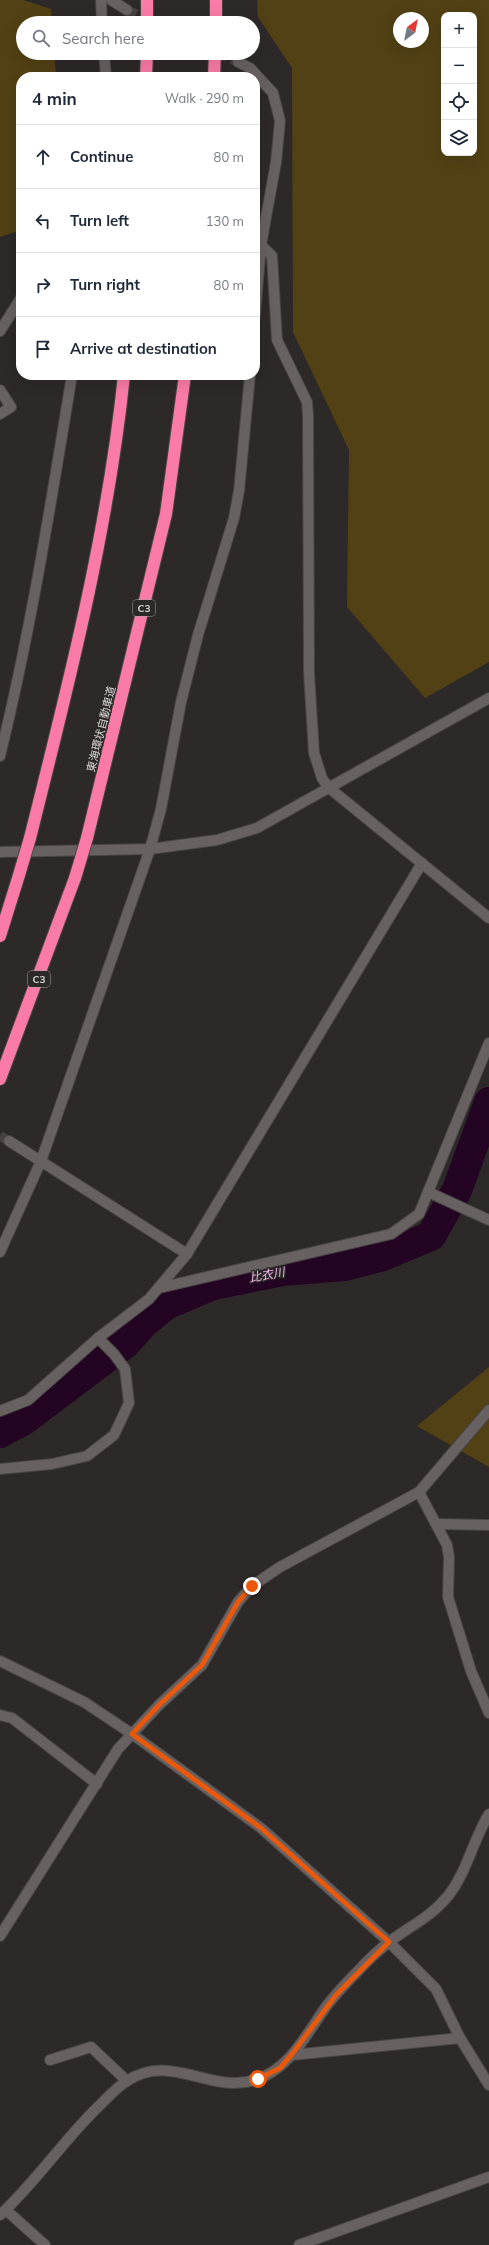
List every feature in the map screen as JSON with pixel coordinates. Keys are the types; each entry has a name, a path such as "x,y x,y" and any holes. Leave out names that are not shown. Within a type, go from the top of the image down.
{"highway":[{"path":"147,0 147,16"},
{"path":"216,0 216,16"},
{"path":"146,72 147,60"},
{"path":"214,72 215,60"},
{"path":"0,936 30,838 89,590 107,496 123,380"},
{"name":"東海環状自動車道","path":"0,1079 76,878 87,838 166,514 185,380"}],"street":[{"path":"101,0 102,16"},
{"path":"111,0 127,10"},
{"path":"105,60 106,72"},
{"path":"238,62 250,68 254,72"},
{"path":"260,79 273,93 280,121 276,162 260,257"},
{"path":"261,245 272,256 278,340 307,402 309,673 314,753 322,778 328,787 489,918"},
{"path":"0,331 16,306"},
{"path":"0,756 12,706 40,565 71,380"},
{"path":"0,1252 42,1161 150,849 161,809 181,702 198,635 234,518 249,380"},
{"path":"0,390 11,407 0,414"},
{"path":"0,852 150,849 217,840 258,828 328,787 489,698"},
{"path":"0,1411 28,1400 98,1338 149,1299 187,1254 422,863"},
{"path":"159,1288 391,1234 419,1214 489,1043"},
{"path":"8,1141 42,1161 187,1254"},
{"path":"428,1192 489,1220"},
{"path":"0,1469 52,1464 88,1456 114,1435 129,1403 125,1369 114,1354 98,1338"},
{"path":"0,1936 118,1750 159,1705 202,1665 238,1602 252,1586 280,1568 419,1492 489,1410"},
{"path":"419,1492 447,1545 449,1557 448,1597 471,1671 489,1713"},
{"path":"437,1524 489,1525"},
{"path":"0,1661 84,1702 132,1734 261,1828 389,1942 436,1989 460,2038 486,2072 489,2085"},
{"path":"0,1715 12,1718 97,1784"},
{"path":"45,2245 3,2212 86,2118 126,2081 140,2074 158,2069 184,2073 220,2083 241,2084 258,2079 280,2068 336,1995 389,1942 418,1924 437,1909 450,1894 461,1875 480,1828 489,1814"},
{"path":"292,2054 460,2038"},
{"path":"50,2060 91,2047 126,2081"},
{"path":"298,2245 489,2177"}],"shaded area":[{"path":"0,0 23,0 51,9 52,16 16,16 16,60 55,60 56,72 16,72 16,232 0,237"},
{"path":"257,0 489,0 489,662 425,698 347,607 349,450 293,332 292,68 260,20 260,16 258,16"},
{"path":"489,1367 489,1467 417,1426"}],"waterway":[{"name":"比衣川","path":"0,1433 24,1420 125,1344 143,1324 166,1305 213,1285 283,1271 345,1266 383,1256 431,1236 457,1190 489,1102"}],"tunnel":[{"path":"127,10 140,16"},
{"path":"234,60 238,62"},
{"path":"0,1136 9,1141"}],"route":[{"path":"252,1586 238,1602 202,1665 159,1705 132,1734 261,1828 389,1942 359,1970 323,2010 310,2031 280,2068 258,2079"}]}
